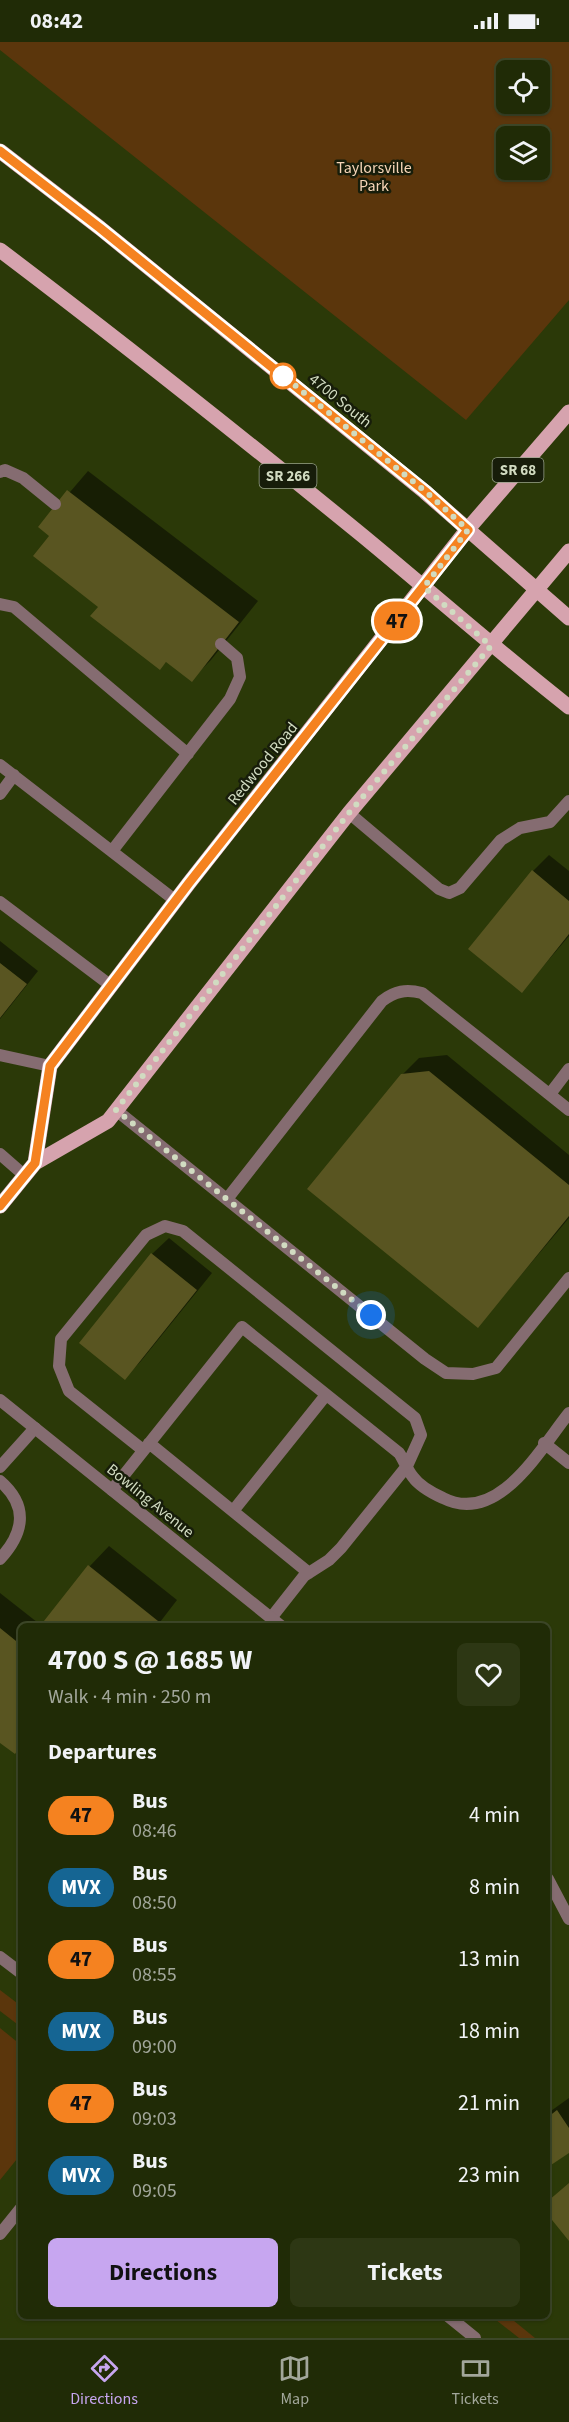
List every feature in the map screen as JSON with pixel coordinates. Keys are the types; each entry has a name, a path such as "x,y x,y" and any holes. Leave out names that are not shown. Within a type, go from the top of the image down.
{"main road":[{"name":"4700 South","path":"0,151 110,235 426,492 569,618"},
{"name":"SR 266","path":"0,250 150,366 424,587 491,646 569,707"},
{"name":"Redwood Road","path":"35,1163 50,1066 110,985 468,530 569,412"},
{"path":"0,1206 35,1163 108,1120 349,813 569,551"}],"street":[{"path":"0,472 4,470 23,478 56,504"},
{"path":"0,604 14,607 188,754"},
{"path":"112,851 230,699 240,677 237,658 220,644"},
{"path":"0,765 176,901"},
{"path":"0,794 14,775"},
{"path":"349,813 439,889 449,893 460,888 501,840 520,828 550,822 569,801"},
{"path":"0,902 110,985"},
{"path":"227,1199 382,1001 393,993 408,990 422,993 569,1110"},
{"path":"0,1055 50,1066"},
{"path":"550,1094 569,1070"},
{"path":"116,1110 425,1359 447,1373 473,1374 496,1368 569,1278"},
{"path":"0,1154 24,1175"},
{"path":"276,1622 304,1576 309,1573 328,1560 341,1548 407,1466 421,1435 415,1418 183,1231 165,1226 146,1235 61,1339 59,1366 69,1391 233,1511 309,1573"},
{"path":"112,1490 242,1328 399,1453 413,1477 428,1491 448,1501 470,1505 485,1503 502,1493 569,1413"},
{"path":"233,1511 326,1395"},
{"name":"Bowling Avenue","path":"0,1400 276,1622"},
{"path":"0,1467 35,1428"},
{"path":"544,1443 569,1463"},
{"path":"0,1481 12,1492 21,1514 17,1538 0,1559"},
{"path":"550,1883 569,1918"},
{"path":"0,1957 18,1971"},
{"path":"0,2235 18,2212"},
{"path":"451,2319 475,2338"}],"green space":[{"name":"Taylorsville Park","path":"0,42 569,42 569,300 466,420 0,50"},
{"path":"0,1990 18,2004 18,2025 0,2011"},
{"path":"0,2028 18,2043 18,2158 0,2180"},
{"path":"495,2319 512,2319 535,2338 519,2338"}],"building":[{"path":"67,490 239,622 192,682 166,662 160,670 90,616 98,607 33,556 49,536 38,527"},
{"path":"532,870 569,901 569,934 522,993 468,949"},
{"path":"0,963 27,984 0,1018"},
{"path":"429,1071 569,1185 569,1216 478,1328 307,1189 401,1074"},
{"path":"151,1253 197,1290 125,1380 79,1343"},
{"path":"88,1565 158,1621 156,1623 42,1623"},
{"path":"0,1628 18,1643 18,1750 15,1754 0,1743"},
{"path":"557,2110 569,2128 569,2153 550,2166 550,2115"},
{"path":"569,2183 569,2241 550,2217 550,2199"}],"bus line":[{"name":"47","path":"0,151 100,228 426,492 468,530 189,883 50,1066 35,1163 0,1206"}],"route":[{"path":"283,376 281,374 426,492 468,530 424,587 491,646 349,813 116,1110 371,1315"}]}
